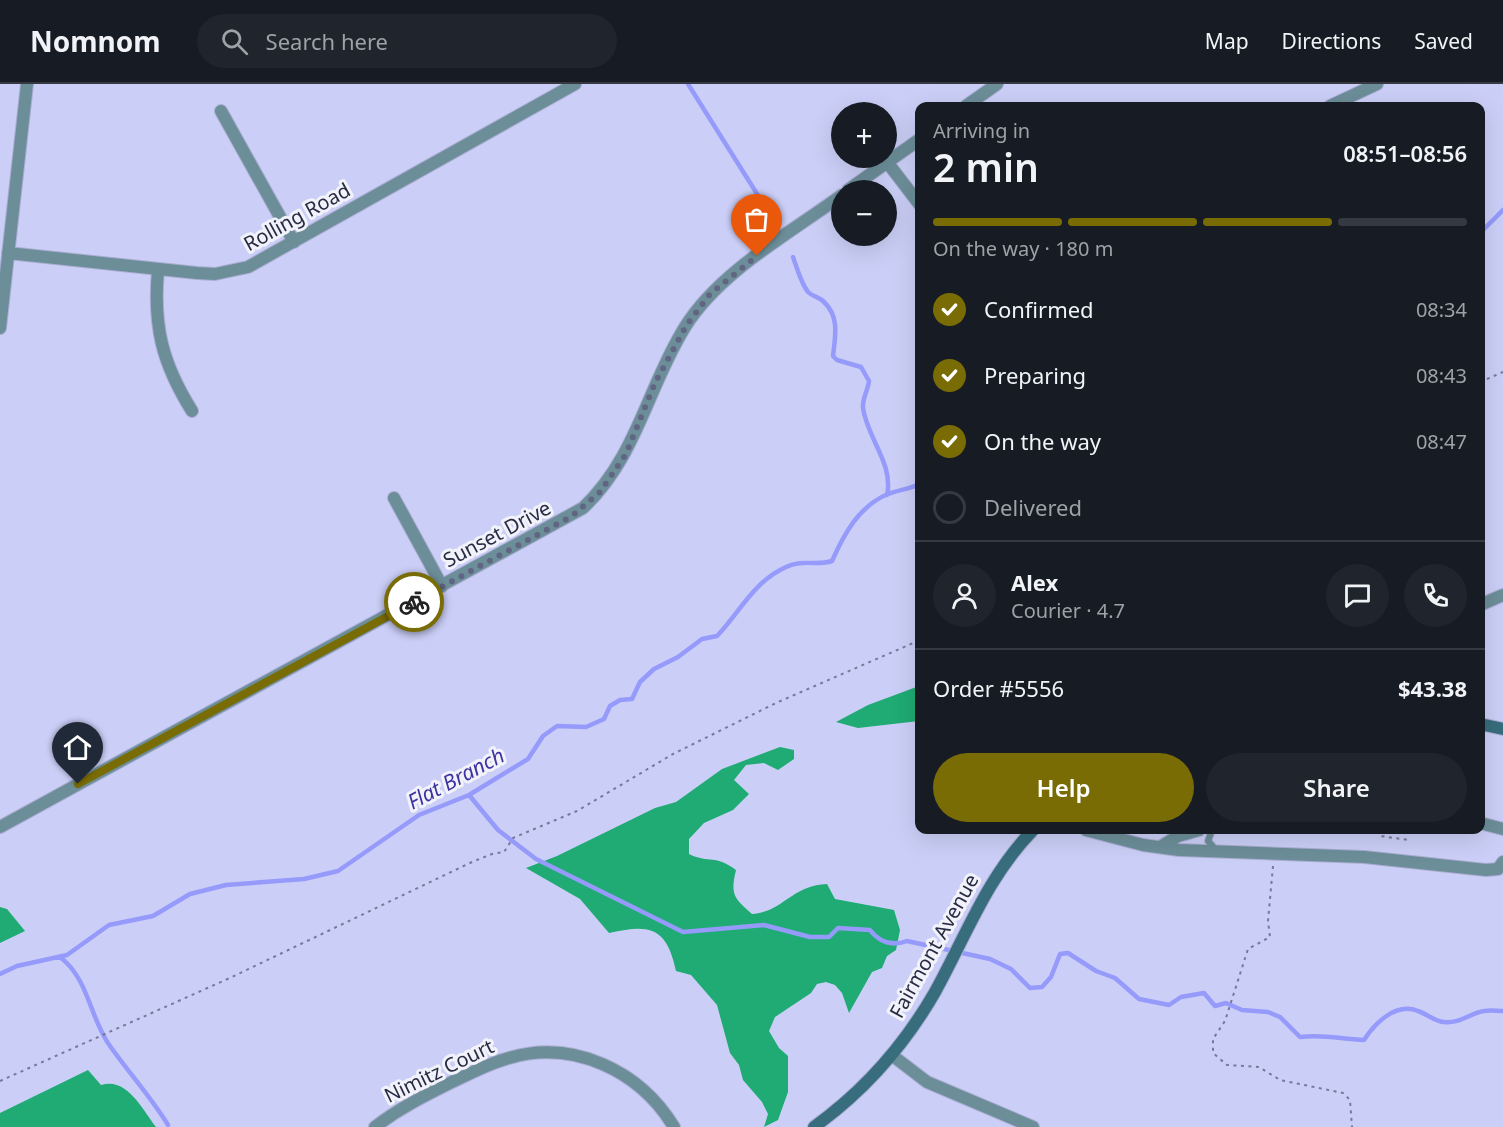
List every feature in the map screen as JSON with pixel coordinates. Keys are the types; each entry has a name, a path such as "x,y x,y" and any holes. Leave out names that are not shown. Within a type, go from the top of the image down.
{"street":[{"path":"0,328 27,84"},
{"name":"Rolling Road","path":"8,253 158,270 206,273 234,271 248,267 575,84"},
{"path":"972,102 997,84"},
{"path":"1339,102 1377,84"},
{"path":"221,111 294,242"},
{"path":"897,155 915,142"},
{"path":"862,180 879,168"},
{"path":"892,168 915,199"},
{"name":"Sunset Drive","path":"0,827 572,516 600,492 626,454 660,373 698,307 732,275 831,203"},
{"path":"158,270 157,321 161,346 177,386 192,411"},
{"path":"394,498 442,586"},
{"path":"1485,603 1503,595"},
{"path":"1485,725 1503,729"},
{"path":"1485,824 1503,829"},
{"name":"Fairmont Avenue","path":"814,1127 855,1095 892,1056 935,991 998,872 1030,834"},
{"path":"1103,834 1160,847 1221,852 1364,857 1486,870 1498,869 1503,862"},
{"path":"1160,847 1185,834"},
{"name":"Nimitz Court","path":"375,1127 414,1101 474,1072 510,1058 543,1053 587,1058 636,1082 654,1100 674,1127"},
{"path":"892,1056 927,1082 1033,1127"}],"lane":[{"path":"1211,834 1208,841 1221,852"}],"path":[{"path":"1485,380 1503,372"},
{"path":"0,1081 242,973 472,862 504,852 513,838 577,811 673,754 776,703 915,642"},
{"path":"1380,834 1380,836 1408,840"},
{"path":"1274,854 1268,921 1270,937 1248,949 1226,1016 1213,1039 1213,1053 1218,1060 1227,1065 1259,1067 1280,1080 1343,1093 1350,1100 1352,1127"}],"green space":[{"path":"915,687 915,721 858,728 836,722 868,705"},
{"path":"780,747 794,750 794,759 778,770 764,763 746,765 734,780 749,794 733,810 704,823 689,839 689,854 723,862 736,870 733,885 735,895 737,900 752,914 772,909 796,893 815,885 827,884 835,899 894,910 900,930 896,950 887,956 882,968 872,972 849,1013 842,993 835,985 826,982 817,984 811,993 775,1017 769,1031 779,1048 788,1056 788,1092 778,1120 764,1127 768,1114 762,1102 743,1080 739,1065 730,1053 717,1005 691,975 676,971 668,946 662,937 646,929 609,933 580,899 526,868 557,856 655,808 676,802 722,769"},
{"path":"0,907 7,909 25,931 0,943"},
{"path":"88,1070 101,1085 110,1084 126,1090 156,1127 0,1127 0,1113"}],"waterway":[{"path":"688,84 759,197 770,208 776,223"},
{"name":"Flat Branch","path":"1485,228 1503,210"},
{"path":"793,257 808,292 822,300 832,314 835,328 833,356 837,360 861,367 869,381 863,408 869,430 884,462 887,473 887,495"},
{"name":"Flat Branch","path":"0,974 17,966 67,955 109,925 153,916 190,894 226,885 304,879 338,871 419,815 469,795 528,759 543,736 557,726 586,727 604,719 610,706 620,700 632,699 640,682 654,669 678,657 702,639 717,636 756,589 775,573 798,563 832,561 847,531 861,513 878,499 915,486"},
{"path":"469,795 498,830 536,859 683,932 764,925 810,937 829,937 838,928 870,930 878,938 887,942 907,941 990,959 1011,969 1030,988 1042,987 1051,977 1060,954 1068,953 1096,971 1115,978 1139,999 1169,1005 1181,997 1204,993 1215,1006 1226,1003 1242,1010 1268,1012 1280,1017 1300,1037 1325,1036 1364,1040 1380,1021 1402,1009 1418,1011 1441,1022 1460,1020 1484,1011 1503,1011"},
{"path":"60,957 77,976 110,1046 168,1125"}],"way so far":[{"path":"414,602 572,516 600,492 626,454 670,352 698,307 723,282 757,256"}],"route":[{"path":"78,784 414,602"}]}
